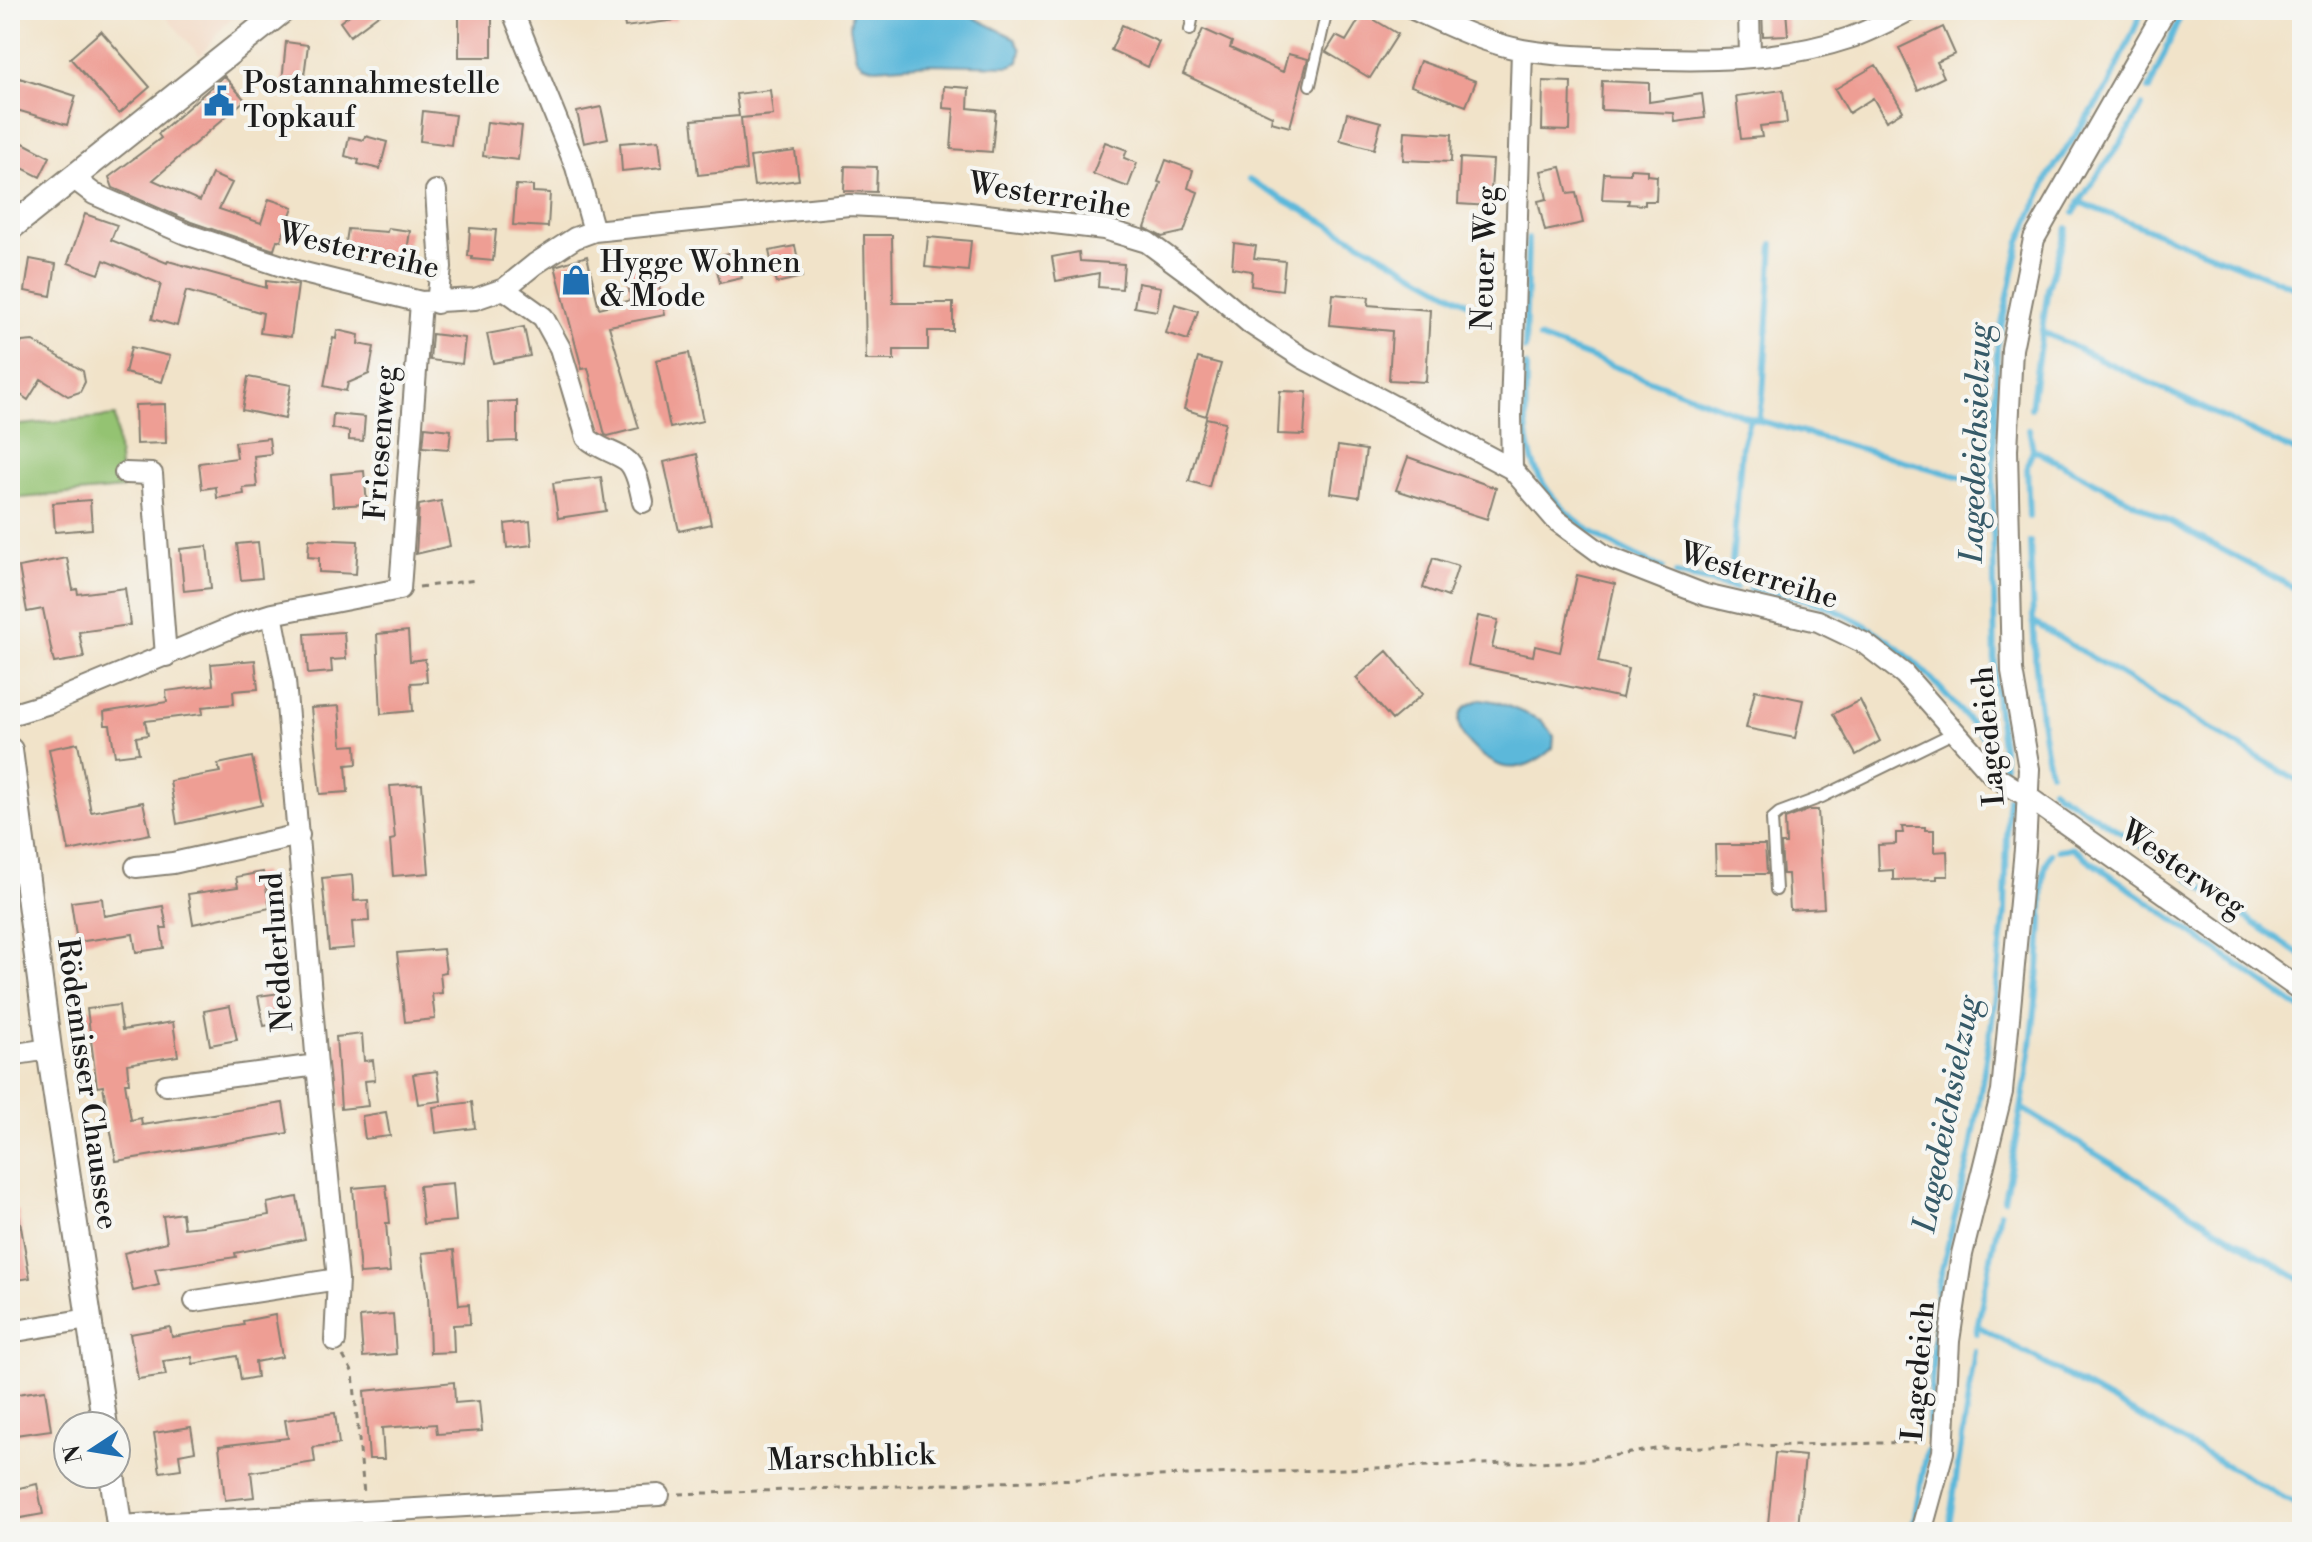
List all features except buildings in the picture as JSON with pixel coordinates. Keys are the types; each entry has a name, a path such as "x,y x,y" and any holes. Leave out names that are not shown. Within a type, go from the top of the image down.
{"street":[{"path":"10,228 283,10"},
{"path":"512,10 576,167 594,231"},
{"path":"1415,10 1466,34 1522,50 1643,59 1750,57 1809,49 1867,31 1910,10"},
{"path":"1749,10 1750,57"},
{"name":"Lagedeich","path":"1921,1532 1943,1452 1949,1341 1962,1254 2002,1092 2028,797 2029,769 2012,671 2007,450 2012,349 2034,239 2165,10"},
{"name":"Neuer Weg","path":"1512,469 1522,50"},
{"name":"Westerreihe","path":"73,178 94,194 186,234 300,272 429,302 475,299 504,289 575,238 594,231 849,205 944,210 1104,229 1147,242 1251,324 1303,358 1512,469 1556,520 1605,556 1705,595 1818,621 1864,643 1904,674 1993,775 2028,797"},
{"name":"Friesenweg","path":"400,589 429,302 441,267 436,191"},
{"path":"504,289 543,317 560,348 587,438 597,448 627,461 633,469 643,502"},
{"path":"125,473 152,474 166,656"},
{"path":"10,715 50,703 240,624 272,614 400,589"},
{"name":"Nedderlund","path":"272,614 285,681 338,1279 335,1341"},
{"name":"Rödemisser Chaussee","path":"10,750 49,1049 102,1410"},
{"name":"Westerweg","path":"2028,797 2302,991"},
{"name":"Nedderlund","path":"136,867 173,863 299,835"},
{"path":"10,1055 49,1049"},
{"name":"Nedderlund","path":"166,1085 317,1065"},
{"path":"195,1301 338,1279"},
{"path":"10,1332 88,1319"},
{"path":"114,1490 120,1529 659,1495"}],"lane":[{"path":"1190,30 1194,10"},
{"path":"1310,85 1327,10"},
{"path":"1776,890 1772,819 1779,813 1822,797 1955,732"}],"path":[{"path":"400,589 476,580"},
{"path":"335,1341 353,1373 366,1513"},
{"name":"Marschblick","path":"659,1495 1586,1460 1662,1448 1944,1441"}],"shaded area":[{"path":"160,10 243,10 229,20 200,56"}],"green space":[{"path":"115,416 122,489 10,499 10,426"}],"water":[{"path":"852,10 959,10 1015,38 1021,50 1019,62 1010,66 931,64 875,68 862,64 856,57 850,27"},
{"path":"1481,699 1498,702 1541,720 1554,736 1553,748 1536,761 1515,767 1501,766 1476,751 1463,735 1460,717 1464,709"}],"waterway":[{"name":"Lagedeichsielzug","path":"2004,766 1995,685 1993,486 1997,347 2020,241 2049,175 2109,85 2143,10"},
{"path":"2149,90 2183,10"},
{"path":"2074,213 2142,106"},
{"path":"1249,180 1484,312"},
{"path":"2079,202 2302,290"},
{"path":"2031,408 2048,288 2067,228"},
{"path":"1525,349 1528,239"},
{"path":"1759,421 1773,244"},
{"path":"2041,331 2302,455"},
{"path":"1539,338 1750,418 1993,486"},
{"path":"1526,366 1527,436 1540,479 1552,497 1567,513 1603,539 1662,568"},
{"path":"1730,587 1742,445 1750,418"},
{"path":"2029,429 2033,449 2027,465 2029,517"},
{"path":"2033,449 2302,592"},
{"path":"2030,542 2037,686 2050,772"},
{"path":"1676,574 1736,588"},
{"path":"1749,589 1793,596 1831,608 1894,645 1948,697 2002,760"},
{"path":"2033,622 2302,784"},
{"path":"2053,788 2302,956"},
{"name":"Lagedeichsielzug","path":"1928,1437 1937,1290 1971,1149 1992,1021 2005,913 2008,798"},
{"path":"2058,850 2072,848 2302,1010"},
{"path":"2004,1199 2029,1060 2044,877 2051,854"},
{"path":"2023,1109 2302,1281"},
{"path":"1976,1333 2000,1212"},
{"path":"1978,1326 2302,1508"},
{"path":"1948,1532 1975,1351"},
{"name":"Lagedeichsielzug","path":"1913,1526 1927,1451"}],"place":[{"name":"Postannahmestelle Topkauf","path":"219,101"},
{"name":"Hygge Wohnen & Mode","path":"576,280"}]}
